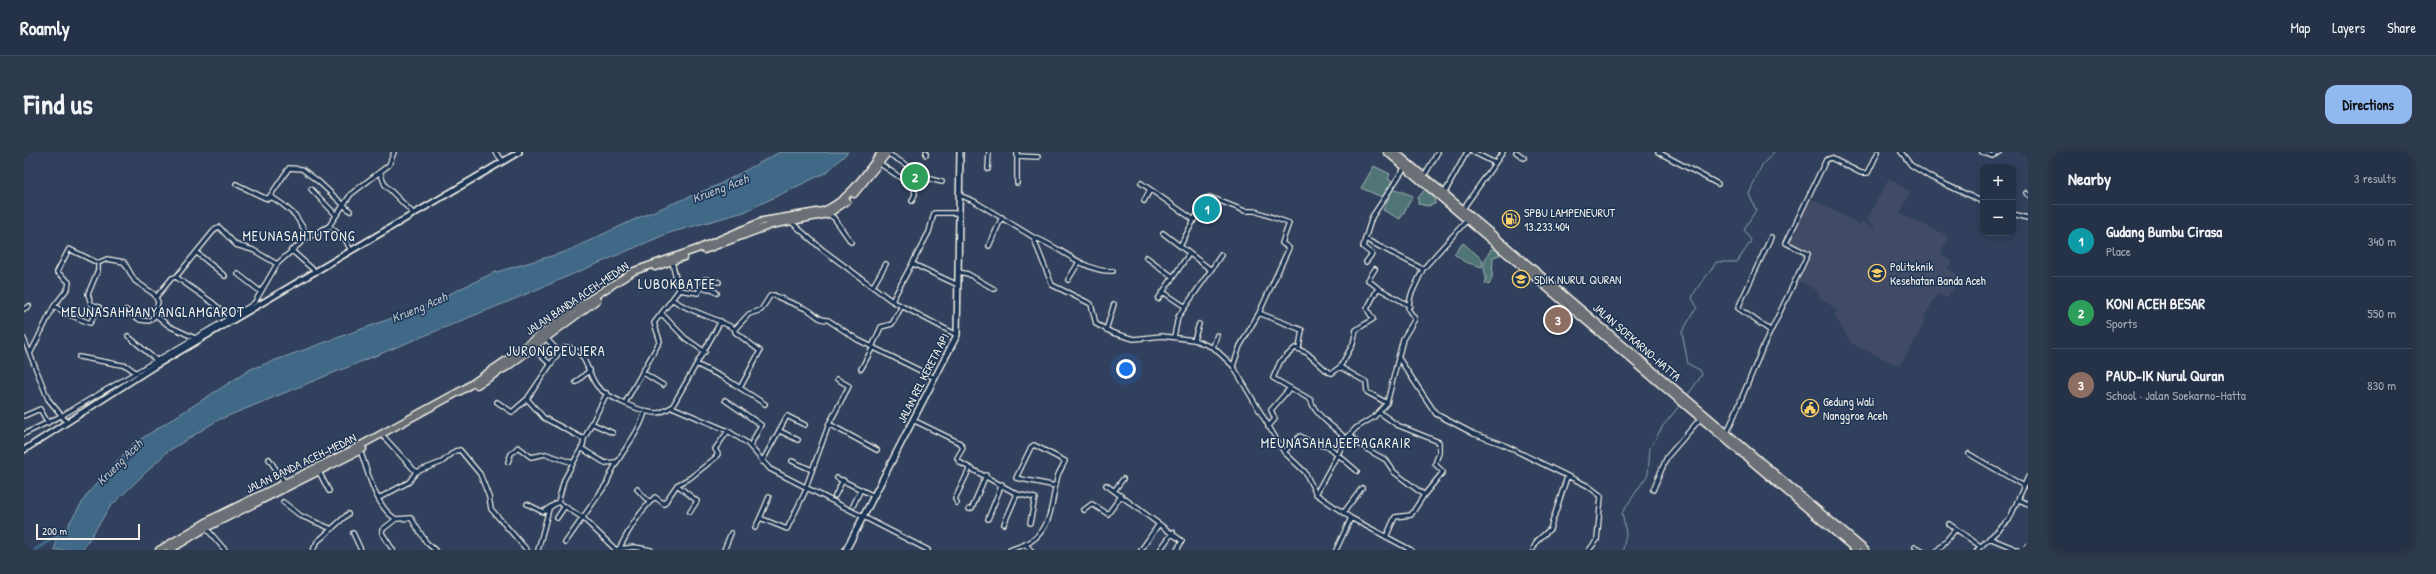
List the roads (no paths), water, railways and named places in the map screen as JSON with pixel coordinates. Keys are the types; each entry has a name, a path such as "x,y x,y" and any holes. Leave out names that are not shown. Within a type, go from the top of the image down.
{"highway":[{"name":"JALAN BANDA ACEH-MEDAN","path":"159,550 213,518 319,472 454,399 507,367 589,302 639,273 755,230 790,221 828,214 836,210 851,197 879,162 885,152"},
{"name":"JALAN BANDA ACEH-MEDAN","path":"170,550 206,528 464,389 639,269 700,248 757,224 832,207 848,196 885,152"},
{"name":"JALAN SOEKARNO-HATTA","path":"1387,152 1462,210 1690,407 1726,433 1865,550"},
{"name":"JALAN SOEKARNO-HATTA","path":"1399,153 1467,220 1541,278"},
{"name":"JALAN SOEKARNO-HATTA","path":"1690,407 1700,419 1856,550"}],"main road":[{"name":"JALAN REL KERETA API","path":"846,550 957,335 960,152"}],"street":[{"path":"24,434 63,415 156,360 197,339 255,303 277,264 291,250 309,237 329,226 351,194 392,162 394,152"},
{"path":"495,152 503,162"},
{"path":"24,450 66,421 153,367 519,152"},
{"path":"885,152 930,179 942,182"},
{"path":"988,168 989,152"},
{"path":"1424,176 1438,152"},
{"path":"1446,198 1467,152"},
{"path":"1473,152 1495,162"},
{"path":"1462,210 1503,152"},
{"path":"1516,152 1524,158"},
{"path":"1658,152 1718,184"},
{"path":"1726,433 1771,331 1808,254 1786,243 1826,160 1831,158 1861,173 1868,173 1878,152"},
{"path":"1900,152 1910,165 1930,177 1980,201"},
{"path":"1982,152 1992,156 2000,152"},
{"path":"1017,182 1017,154 1038,157"},
{"path":"879,162 914,188 915,194 912,202"},
{"path":"268,199 289,168 293,167 302,170 319,182 350,211"},
{"path":"1366,262 1372,254 1363,247 1372,217 1405,167"},
{"path":"380,172 385,184 414,214"},
{"path":"1141,183 1194,220"},
{"path":"236,184 268,199 273,198 295,215 309,237"},
{"path":"311,189 336,215"},
{"path":"1144,201 1150,190"},
{"path":"959,195 1002,217 1033,237 1058,248 1096,271 1113,271"},
{"path":"1180,246 1206,198 1210,197 1246,211 1255,211 1289,223 1282,243 1289,248 1259,313 1240,346 1233,366"},
{"path":"892,301 929,232 935,212 959,213"},
{"path":"828,214 834,218 851,242"},
{"path":"2016,215 2028,218"},
{"path":"989,246 1002,217"},
{"path":"1316,494 1346,439 1379,412 1386,402 1404,336 1415,319 1408,309 1410,306 1411,295 1423,268 1467,220"},
{"path":"790,221 823,250 892,301 957,335"},
{"path":"329,226 345,239 351,251"},
{"path":"157,296 172,278 176,277 218,227 236,245 253,250 277,264"},
{"path":"1163,233 1211,270"},
{"path":"1033,237 1052,285 1091,304 1094,322 1106,330 1134,339 1162,336 1174,337 1194,340 1213,347 1233,366 1284,452 1304,472 1316,494 1351,518 1411,550"},
{"path":"1771,237 1738,308 1771,331"},
{"path":"1365,239 1423,268"},
{"path":"30,354 54,306 70,284 66,278 57,273 69,249 98,263"},
{"path":"291,250 316,272"},
{"path":"196,252 225,276"},
{"path":"1158,299 1189,254"},
{"path":"1174,337 1178,317 1184,306 1221,255"},
{"path":"1146,257 1173,277"},
{"path":"98,263 106,259 124,262 135,281 154,294 158,302 156,315 149,321 144,321 126,310"},
{"path":"625,403 660,341 654,323 673,300 679,290 672,262"},
{"path":"1068,280 1079,262"},
{"path":"54,306 62,312 90,323 99,307 91,304 88,294 98,270 98,263"},
{"path":"873,286 886,264"},
{"path":"913,264 958,285"},
{"path":"1375,269 1368,280 1378,288 1410,306"},
{"path":"959,272 968,274 994,289"},
{"path":"238,274 261,292"},
{"path":"176,277 213,303 230,318"},
{"path":"679,290 698,293 706,279 719,282"},
{"path":"701,288 712,289 717,293"},
{"path":"1346,439 1325,422 1322,416 1312,406 1311,400 1274,379 1272,375 1280,362 1293,349 1299,348 1307,353 1328,372 1332,373 1340,367 1353,344 1356,330 1372,320 1367,309 1375,298 1378,288"},
{"path":"1163,292 1184,306"},
{"path":"735,329 749,314 761,310 770,296 774,294 792,305 810,311 823,320 828,320 872,347 935,378"},
{"path":"673,300 721,321 735,329 735,332 760,351 740,388"},
{"path":"1106,330 1114,304"},
{"path":"24,309 29,306"},
{"path":"861,369 881,327 892,324 902,306"},
{"path":"1259,313 1302,330 1299,348"},
{"path":"662,314 685,338 705,352"},
{"path":"156,315 169,326 197,339"},
{"path":"497,402 512,413 527,399 550,364 566,347 572,349 587,363 596,385 607,393 625,403 645,411 658,413 672,408 698,365 721,321"},
{"path":"1194,340 1199,324"},
{"path":"1213,347 1217,335"},
{"path":"128,336 156,360"},
{"path":"545,337 560,352"},
{"path":"24,339 48,399 63,415 66,421"},
{"path":"532,348 550,364"},
{"path":"79,357 127,366 135,372"},
{"path":"1398,357 1436,414 1589,487 1602,498 1597,540 1589,550"},
{"path":"698,365 740,388 765,404"},
{"path":"1340,367 1366,382 1367,392 1386,402"},
{"path":"576,382 590,370"},
{"path":"642,372 663,385"},
{"path":"760,518 787,529 807,487 829,424 850,386 837,378"},
{"path":"1268,427 1275,419 1271,410 1290,388"},
{"path":"527,504 542,511 549,509 558,502 564,480 607,393"},
{"path":"527,399 544,418 584,439"},
{"path":"725,400 761,424 750,446"},
{"path":"672,408 728,431 750,446 762,462 770,468 928,550"},
{"path":"24,416 40,409 48,423"},
{"path":"565,543 607,483 616,462 645,411"},
{"path":"1379,412 1397,425 1439,442 1439,453 1435,464 1443,472 1437,482 1424,495 1411,515 1395,517 1386,537"},
{"path":"762,462 787,416 805,425"},
{"path":"1653,490 1667,457 1700,419"},
{"path":"913,420 960,443 963,448 957,460 1002,484 1017,494 1036,499 1030,523"},
{"path":"591,423 613,433"},
{"path":"829,424 877,450"},
{"path":"617,550 636,518 649,502 655,497 664,504 677,485 690,478 718,455 715,448 728,431"},
{"path":"780,431 798,440"},
{"path":"1350,435 1361,446 1386,460 1394,472 1424,495"},
{"path":"1284,452 1300,436 1314,444 1327,446 1357,471"},
{"path":"384,438 416,472"},
{"path":"1010,550 1034,539 1046,525 1056,486 1065,461 1034,445 1030,447 1016,478 1056,486"},
{"path":"508,462 511,454 518,447 531,457 546,454 573,463"},
{"path":"581,448 605,463 616,462"},
{"path":"360,450 372,489 396,519"},
{"path":"379,498 409,482 416,472 442,462 457,450 462,451 480,474 489,497 491,509 527,550"},
{"path":"1968,454 2024,486"},
{"path":"269,459 286,486"},
{"path":"792,461 812,470"},
{"path":"957,503 955,499 970,468"},
{"path":"319,472 329,491"},
{"path":"969,509 972,508 986,475"},
{"path":"1533,550 1537,542 1550,529 1567,477"},
{"path":"1949,524 1979,548 2005,526 2019,500 2028,477"},
{"path":"837,478 874,496"},
{"path":"1114,491 1123,479"},
{"path":"835,496 843,480"},
{"path":"988,518 1002,484"},
{"path":"677,485 698,501 690,512"},
{"path":"1106,485 1159,524 1173,532 1182,541 1178,550"},
{"path":"1344,512 1362,488"},
{"path":"636,489 649,502"},
{"path":"853,506 861,489"},
{"path":"1004,524 1017,494"},
{"path":"1084,510 1092,504 1107,514 1121,496"},
{"path":"755,528 769,497"},
{"path":"2019,500 2028,504"},
{"path":"283,502 301,516 332,529"},
{"path":"558,502 583,518 617,550"},
{"path":"557,518 565,506"},
{"path":"539,550 549,509"},
{"path":"312,550 348,514"},
{"path":"393,550 382,533 382,530 396,519 410,518 426,542 435,550"},
{"path":"1336,550 1351,518"},
{"path":"1141,550 1159,524"},
{"path":"206,528 225,550"},
{"path":"1938,550 1956,529"},
{"path":"1160,550 1173,532"},
{"path":"353,533 361,550"},
{"path":"724,550 731,533"},
{"path":"1989,538 2018,550"},
{"path":"1025,544 1031,550"},
{"path":"2026,550 2028,546"},
{"path":"617,550 635,547 651,550"},
{"path":"1915,547 1922,550"}],"water":[{"name":"Krueng Aceh","path":"780,152 848,152 827,172 744,212 669,233 517,298 218,420 167,452 110,507 82,550 54,550 56,544 54,538 65,530 88,493 133,444 251,369 420,308 493,273 565,252 640,217 718,185"}],"waterway":[{"path":"1448,192 1469,152"},
{"path":"1687,396 1702,375 1700,370 1688,364 1682,332 1697,307 1692,298 1697,288 1716,262 1737,262 1751,241 1744,229 1756,210 1749,194 1762,165 1774,152"},
{"path":"1623,550 1626,533 1622,513 1648,474 1650,448 1663,426 1680,405"},
{"path":"35,550 54,538"}],"place":[{"name":"KONI ACEH BESAR","path":"915,177"},
{"name":"Gudang Bumbu Cirasa","path":"1207,209"},
{"name":"SPBU LAMPENEURUT 13.233.404","path":"1511,219"},
{"name":"Politeknik Kesehatan Banda Aceh","path":"1877,273"},
{"name":"SDIK NURUL QURAN","path":"1521,279"},
{"name":"PAUD-IK Nurul Quran","path":"1558,320"},
{"name":"Gedung Wali Nanggroe Aceh","path":"1810,408"}],"district":[{"name":"MEUNASAHTUTONG","path":"299,235"},
{"name":"LUBOKBATEE","path":"677,283"},
{"name":"MEUNASAHMANYANGLAMGAROT","path":"153,311"},
{"name":"JURONGPEUJERA","path":"556,350"},
{"name":"MEUNASAHAJEEPAGARAIR","path":"1336,442"}]}
